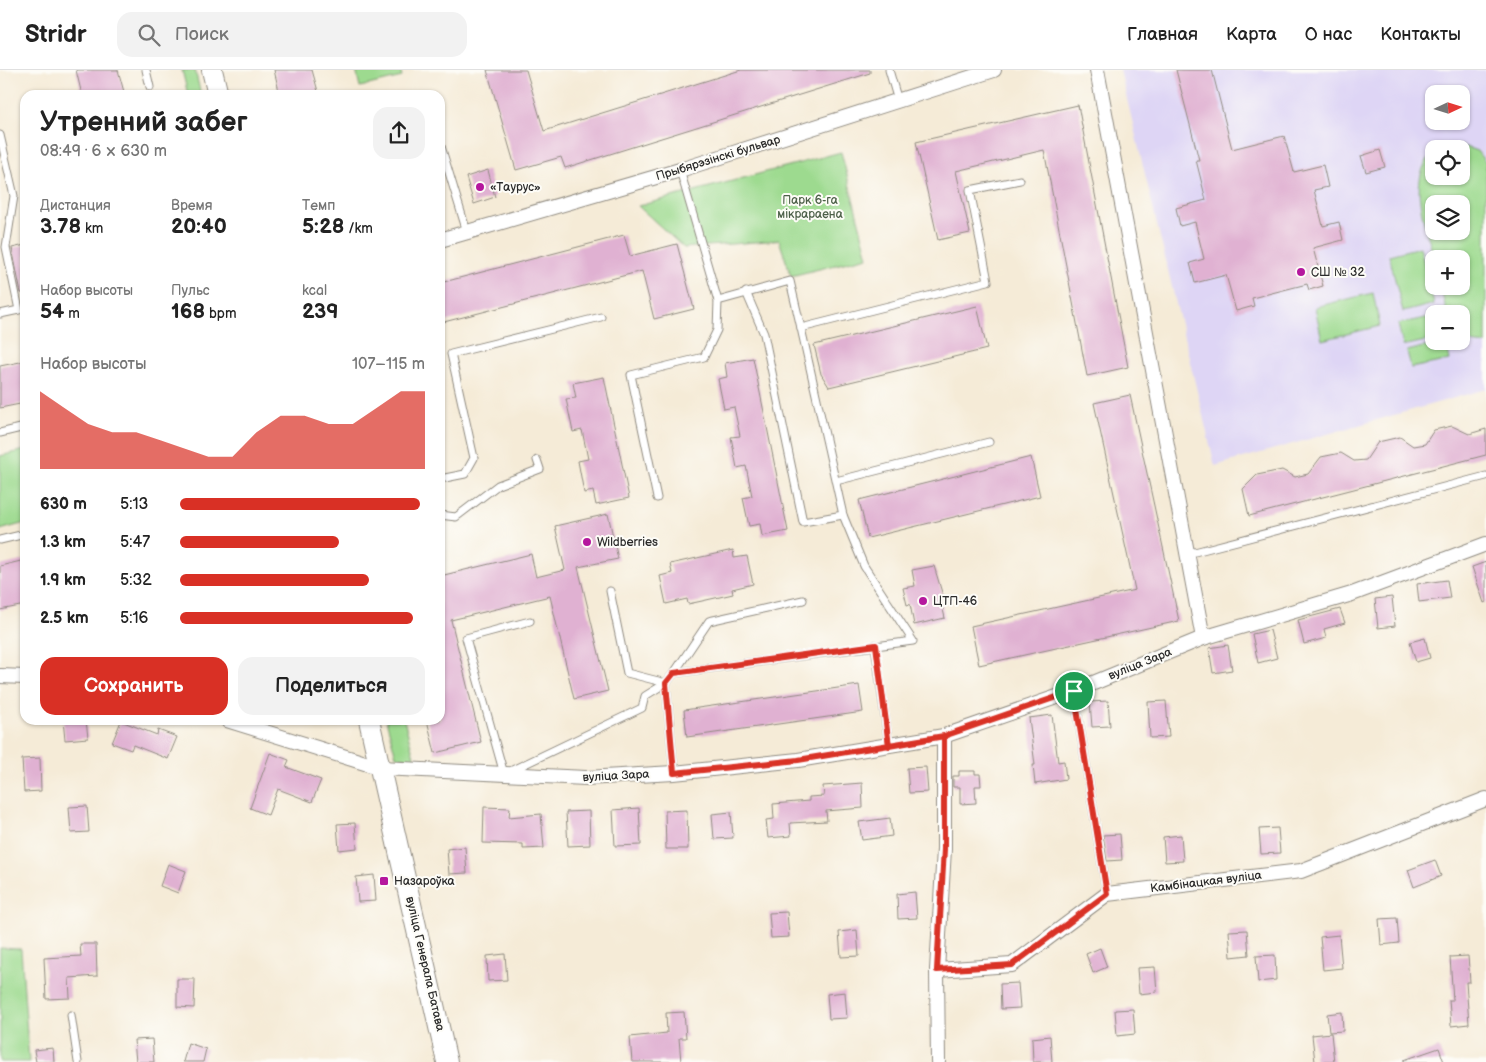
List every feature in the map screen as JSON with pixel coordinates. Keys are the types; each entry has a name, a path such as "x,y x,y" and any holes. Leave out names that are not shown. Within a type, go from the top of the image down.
{"street":[{"path":"212,70 217,90"},
{"name":"Прыбярэзінскі бульвар","path":"445,239 680,170 994,70"},
{"path":"1097,70 1202,638"},
{"name":"вуліца Зара","path":"243,725 381,768 586,778 674,773 798,760 944,736 1074,691 1202,638 1352,594 1486,544"},
{"path":"0,676 20,677"},
{"name":"вуліца Генерала Батава","path":"370,725 447,1062"},
{"path":"938,1062 937,970 944,849 944,736"},
{"name":"Камбінацкая вуліца","path":"1107,894 1301,871 1486,799"},
{"path":"937,970 1012,965 1107,894"}],"lane":[{"path":"146,70 150,88"},
{"path":"889,70 898,101"},
{"path":"0,135 14,196 6,247 20,301"},
{"path":"445,159 467,232"},
{"path":"657,498 631,375 704,357 717,330 718,301 680,170"},
{"path":"801,328 988,281 970,190 1020,180"},
{"path":"674,673 913,640 864,566 843,515 790,281 718,301"},
{"path":"746,292 764,334 803,522 843,515"},
{"path":"0,314 20,309"},
{"path":"445,478 465,474 474,458 451,354 601,318"},
{"path":"0,433 20,428"},
{"path":"836,481 989,442"},
{"path":"445,516 456,517 498,485 540,469 537,460"},
{"path":"1187,554 1486,476"},
{"path":"0,540 20,535"},
{"path":"610,591 627,673 666,683"},
{"path":"530,621 466,638 504,774 642,708 645,696 666,683 710,621 803,600"},
{"path":"876,645 889,746"},
{"path":"666,683 674,773"},
{"path":"1074,691 1107,894"},
{"path":"72,1015 78,1062"}],"shaded area":[{"name":"СШ № 32","path":"1120,70 1486,70 1486,389 1215,466"}],"green space":[{"path":"182,70 195,70 200,90 187,90"},
{"path":"356,70 400,70 402,77 360,87"},
{"path":"1470,149 1477,151 1486,163 1486,344 1470,342 1470,305 1445,305 1442,295 1470,295 1470,250 1432,250 1429,240 1470,240 1470,195 1425,195 1425,225 1420,203 1419,189 1425,163 1425,185 1470,185"},
{"name":"Парк 6-га мікрараена","path":"841,152 868,257 791,276 779,240 684,248 638,206"},
{"path":"1420,247 1425,267 1425,295 1432,295 1434,304 1403,312 1389,255"},
{"path":"1373,293 1380,326 1322,340 1315,307"},
{"path":"1425,318 1425,341 1403,346 1398,324"},
{"path":"1425,347 1425,350 1448,350 1450,360 1411,368 1407,351"},
{"path":"20,451 20,524 0,530 0,456"},
{"path":"387,725 405,725 415,760 396,756"},
{"path":"0,948 21,949 29,1062 0,1062"}],"building":[{"path":"76,70 118,70 123,90 81,90"},
{"path":"274,70 312,70 318,90 279,90"},
{"path":"487,70 526,70 544,131 741,70 870,70 870,73 565,168 561,157 516,170"},
{"path":"1176,70 1212,70 1232,149 1284,136 1294,172 1323,165 1328,187 1314,190 1323,226 1339,222 1343,240 1313,248 1323,286 1309,290 1307,284 1252,298 1254,306 1236,311 1226,275 1195,283 1190,263 1204,259 1195,222 1180,226 1176,208 1206,200 1196,160 1199,160"},
{"path":"1078,105 1128,367 1087,376 1044,150 956,171 970,233 938,240 916,142"},
{"path":"1380,150 1385,167 1366,172 1361,156"},
{"name":"«Таурус»","path":"488,170 495,197 474,204 466,177"},
{"path":"624,235 630,256 677,244 694,309 654,319 642,271 445,322 445,282"},
{"path":"20,246 20,288 12,248"},
{"path":"977,306 987,349 829,387 821,374 814,345"},
{"path":"753,358 788,531 762,536 760,524 749,526 743,498 752,496 746,466 737,468 731,437 740,436 734,407 724,409 718,379 727,377 725,363"},
{"path":"20,362 20,404 0,408 0,366"},
{"path":"604,377 629,498 596,505 593,491 584,493 578,461 588,459 582,430 573,432 566,399 576,398 573,383"},
{"path":"1130,395 1179,621 979,665 971,626 1135,590 1094,403"},
{"path":"1452,426 1469,434 1486,429 1486,455 1249,516 1243,489 1257,475 1282,470 1295,477 1308,474 1321,457 1341,453 1354,461 1366,460 1378,442 1400,437 1413,446 1425,444 1434,430"},
{"path":"1031,457 1040,496 868,538 859,500"},
{"path":"608,514 618,559 578,567 608,691 574,699 550,596 451,620 481,742 435,753 428,725 445,725 445,575 531,554 536,577 565,570 555,526"},
{"path":"733,550 734,558 747,556 753,584 732,589 733,594 688,604 687,599 666,604 660,576 672,573 670,564"},
{"path":"20,561 20,606 0,610 0,566"},
{"path":"1486,562 1486,602 1484,603 1472,567"},
{"name":"ЦТП-46","path":"934,566 943,596 940,597 945,618 914,625 910,604 907,605 903,588 915,586 912,570"},
{"path":"1447,580 1450,598 1419,602 1417,584"},
{"path":"1392,597 1395,626 1378,628 1375,599"},
{"path":"1340,609 1345,623 1324,629 1326,638 1304,644 1298,620"},
{"path":"1270,630 1277,658 1258,663 1252,634"},
{"path":"1425,638 1430,658 1416,662 1410,642"},
{"path":"1228,645 1232,670 1213,673 1209,648"},
{"path":"859,685 863,712 687,737 684,710"},
{"path":"1108,701 1110,726 1092,727 1090,702"},
{"path":"1166,701 1169,737 1150,738 1148,702"},
{"path":"1052,715 1058,762 1064,761 1066,779 1035,784 1033,765 1035,765 1029,718"},
{"path":"64,725 87,725 88,738 65,740"},
{"path":"119,725 131,725 157,735 158,730 177,737 168,759 133,745 131,750 112,743"},
{"path":"270,753 289,760 286,767 321,780 312,802 278,789 268,815 250,808"},
{"path":"40,758 41,791 24,792 22,759"},
{"path":"926,767 928,792 909,793 907,768"},
{"path":"959,771 975,771 975,774 980,774 981,786 975,786 976,803 960,804 960,787 953,787 953,776 959,776"},
{"path":"862,783 863,808 826,811 827,821 790,823 791,836 768,838 766,820 774,819 773,804 809,801 809,797 824,796 823,786"},
{"path":"87,806 89,832 71,833 69,807"},
{"path":"484,807 510,808 509,817 541,814 544,848 523,849 523,844 483,843"},
{"path":"639,808 641,845 615,846 613,810"},
{"path":"687,810 688,849 666,849 665,811"},
{"path":"589,811 590,845 568,846 566,812"},
{"path":"731,812 733,838 714,839 712,814"},
{"path":"890,818 892,836 862,840 859,822"},
{"path":"355,823 357,848 339,850 337,824"},
{"path":"1278,828 1280,853 1261,854 1259,829"},
{"path":"1120,834 1122,860 1107,861 1103,835"},
{"path":"1181,835 1183,861 1165,862 1163,837"},
{"path":"465,847 467,873 449,874 447,849"},
{"path":"1435,860 1441,876 1414,887 1408,870"},
{"path":"168,864 186,871 178,893 160,886"},
{"path":"374,875 376,901 358,902 356,877"},
{"path":"915,892 917,918 898,919 897,894"},
{"path":"787,912 789,937 771,938 769,913"},
{"path":"1397,918 1399,943 1381,945 1379,919"},
{"path":"857,930 859,956 841,957 839,932"},
{"path":"1247,930 1249,955 1231,957 1229,931"},
{"path":"1339,935 1342,968 1323,970 1320,937"},
{"path":"80,944 96,944 97,976 69,978 70,998 46,999 44,958 81,956"},
{"path":"1100,948 1107,967 1093,973 1086,954"},
{"path":"505,954 507,980 488,981 487,956"},
{"path":"1275,955 1276,980 1258,982 1256,956"},
{"path":"1468,956 1470,982 1466,982 1469,1024 1451,1026 1449,1000 1453,1000 1450,957"},
{"path":"1155,967 1157,992 1139,994 1137,968"},
{"path":"177,979 195,979 194,1008 177,1007"},
{"path":"1018,983 1020,1008 1001,1009 1000,984"},
{"path":"845,992 847,1018 829,1019 827,994"},
{"path":"1133,1009 1135,1034 1117,1036 1115,1010"},
{"path":"684,1012 686,1038 679,1038 681,1062 632,1062 630,1037 667,1033 666,1013"},
{"path":"1342,1012 1343,1031 1329,1032 1327,1014"},
{"path":"1331,1033 1334,1062 1315,1062 1312,1035"},
{"path":"1050,1036 1052,1062 1033,1062 1032,1038"},
{"path":"152,1039 154,1062 136,1062 134,1040"},
{"path":"188,1043 206,1049 203,1062 183,1062"},
{"path":"53,1048 54,1062 36,1062 34,1050"},
{"path":"1439,1048 1444,1062 1404,1062 1404,1060"}],"place":[{"name":"«Таурус»","path":"480,187"},
{"name":"СШ № 32","path":"1301,272"},
{"name":"Wildberries","path":"587,542"},
{"name":"ЦТП-46","path":"923,601"},
{"name":"Назароўка","path":"384,881"}],"route":[{"path":"1074,691 944,736 856,751 798,760 674,773 666,683 674,673 876,645 889,746 944,736 944,849 937,970 1012,965 1107,894 1074,691"}]}
